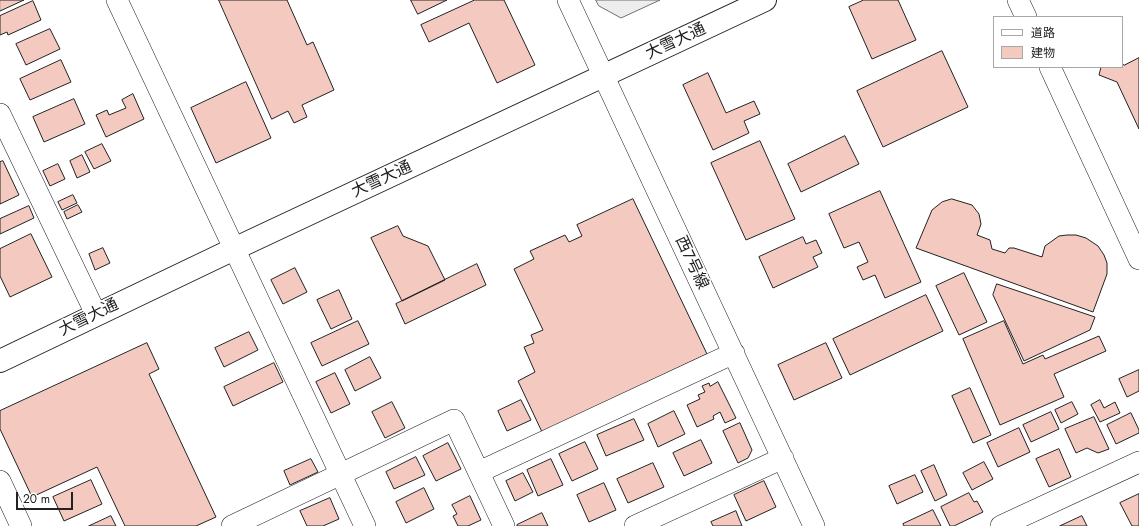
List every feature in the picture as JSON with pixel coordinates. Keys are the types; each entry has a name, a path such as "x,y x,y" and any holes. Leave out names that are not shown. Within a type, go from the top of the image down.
{"highway":[{"name":"大雪大通","path":"0,361 96,314 765,0"}],"street":[{"path":"117,0 365,526"},
{"name":"西7号線","path":"568,0 814,526"},
{"path":"1018,0 1026,16"},
{"path":"1050,68 1139,259"},
{"path":"0,114 96,314"},
{"path":"479,472 734,353"},
{"path":"232,526 454,420 504,526"},
{"path":"634,526 783,458"},
{"path":"1001,526 1139,462"},
{"path":"0,481 22,526"}],"shaded area":[{"path":"596,0 660,0 621,18 599,6"}],"building":[{"path":"0,0 24,0 0,11"},
{"path":"219,0 287,0 307,45 313,42 334,90 302,105 307,117 294,123 288,111 272,119"},
{"path":"411,0 447,0 418,14"},
{"path":"475,0 504,0 535,65 497,83 469,23 429,42 421,25"},
{"path":"864,0 898,0 916,40 872,59 849,7"},
{"path":"33,1 41,20 8,35 7,32 0,35 0,16"},
{"path":"50,29 60,49 26,65 16,44"},
{"path":"942,51 968,107 883,147 857,91"},
{"path":"1139,58 1139,129 1117,82 1099,75 1101,68 1123,68 1124,65"},
{"path":"61,60 71,82 30,100 20,79"},
{"path":"708,73 726,113 754,101 760,114 744,121 749,133 713,150 683,85"},
{"path":"246,82 271,138 216,163 191,108"},
{"path":"133,94 144,119 106,137 96,115 107,110 109,115 126,108 122,100"},
{"path":"74,99 85,124 44,142 33,117"},
{"path":"845,136 859,164 801,192 788,164"},
{"path":"760,141 795,219 746,240 711,163"},
{"path":"102,144 111,161 94,169 85,152"},
{"path":"82,155 90,172 77,178 70,161"},
{"path":"3,161 19,195 0,204 0,162"},
{"path":"58,164 65,179 50,186 43,171"},
{"path":"880,191 921,282 885,298 875,275 863,280 857,267 868,262 859,242 844,248 829,214"},
{"path":"73,195 77,203 62,210 58,202"},
{"path":"633,199 707,354 542,432 518,381 535,372 524,347 534,343 531,335 543,330 514,269 534,259 530,251 565,235 569,242 582,236 577,225"},
{"path":"952,199 972,205 979,214 981,224 977,235 990,240 992,249 1005,253 1009,248 1014,248 1042,257 1045,246 1059,236 1067,235 1076,235 1086,238 1098,246 1107,263 1107,274 1093,312 916,248 932,210 942,202"},
{"path":"78,205 82,212 67,219 64,212"},
{"path":"29,206 34,218 0,234 0,219"},
{"path":"398,226 403,236 428,246 445,280 402,301 371,238"},
{"path":"31,234 52,277 10,297 0,276 0,249"},
{"path":"803,237 806,244 816,240 822,253 813,257 818,267 773,288 759,257"},
{"path":"103,248 110,263 95,270 89,254"},
{"path":"477,264 486,285 405,324 396,304"},
{"path":"295,268 307,292 283,304 271,280"},
{"path":"964,273 987,322 959,335 936,286"},
{"path":"997,284 1095,317 1090,330 1024,361 993,295"},
{"path":"339,290 352,319 331,329 317,300"},
{"path":"926,295 943,331 850,375 833,339"},
{"path":"358,321 369,344 322,366 311,343"},
{"path":"1004,321 1023,364 1043,355 1045,359 1099,336 1106,351 1054,374 1064,397 1000,425 963,339"},
{"path":"249,332 258,350 224,367 215,348"},
{"path":"147,343 159,369 149,374 216,517 196,526 125,526 97,467 32,497 0,429 0,411"},
{"path":"826,343 842,378 794,400 778,365"},
{"path":"370,357 381,378 355,391 345,370"},
{"path":"274,363 283,382 233,406 224,387"},
{"path":"1139,370 1139,391 1127,397 1119,379"},
{"path":"335,373 350,404 331,413 316,382"},
{"path":"718,382 736,418 725,423 720,412 713,416 714,419 697,427 687,405 700,399 698,395 705,392 702,386 709,383 710,386"},
{"path":"970,388 991,435 973,443 952,396"},
{"path":"521,400 531,420 507,431 498,411"},
{"path":"1100,400 1104,408 1115,402 1120,413 1100,422 1091,405"},
{"path":"392,402 405,428 385,438 372,412"},
{"path":"1072,402 1078,414 1061,423 1055,410"},
{"path":"674,411 685,434 658,447 648,424"},
{"path":"1051,412 1059,429 1031,442 1023,425"},
{"path":"1131,413 1139,433 1116,444 1107,425"},
{"path":"1094,417 1109,449 1098,453 1087,448 1076,453 1065,429"},
{"path":"634,419 644,440 606,456 597,435"},
{"path":"740,423 752,450 748,458 738,463 723,431"},
{"path":"1019,428 1030,452 998,467 987,443"},
{"path":"701,440 712,463 684,476 673,453"},
{"path":"585,442 598,469 572,481 559,454"},
{"path":"448,443 461,469 436,481 423,456"},
{"path":"1059,449 1071,477 1049,487 1036,459"},
{"path":"416,457 425,475 394,489 386,472"},
{"path":"311,459 318,472 290,485 284,471"},
{"path":"551,459 563,485 538,496 527,470"},
{"path":"984,462 993,479 972,490 963,473"},
{"path":"653,463 664,487 628,503 617,479"},
{"path":"934,465 947,495 935,501 921,471"},
{"path":"523,473 533,492 515,501 506,481"},
{"path":"915,475 923,492 897,504 889,486"},
{"path":"91,480 102,504 64,521 53,497"},
{"path":"764,481 776,507 746,521 734,495"},
{"path":"604,483 616,510 589,522 577,495"},
{"path":"424,488 434,509 406,523 396,502"},
{"path":"969,493 974,502 977,501 983,512 954,526 950,526 941,507"},
{"path":"1139,494 1139,526 1132,526 1120,503"},
{"path":"470,496 481,520 468,526 458,526 453,516 457,514 452,505"},
{"path":"330,498 339,519 323,526 307,526 300,511"},
{"path":"933,510 941,526 904,526 903,524"},
{"path":"736,511 742,526 713,526 711,522"},
{"path":"542,513 548,526 517,526 517,525"},
{"path":"111,516 116,526 89,526"},
{"path":"1082,516 1087,526 1060,526"}]}
